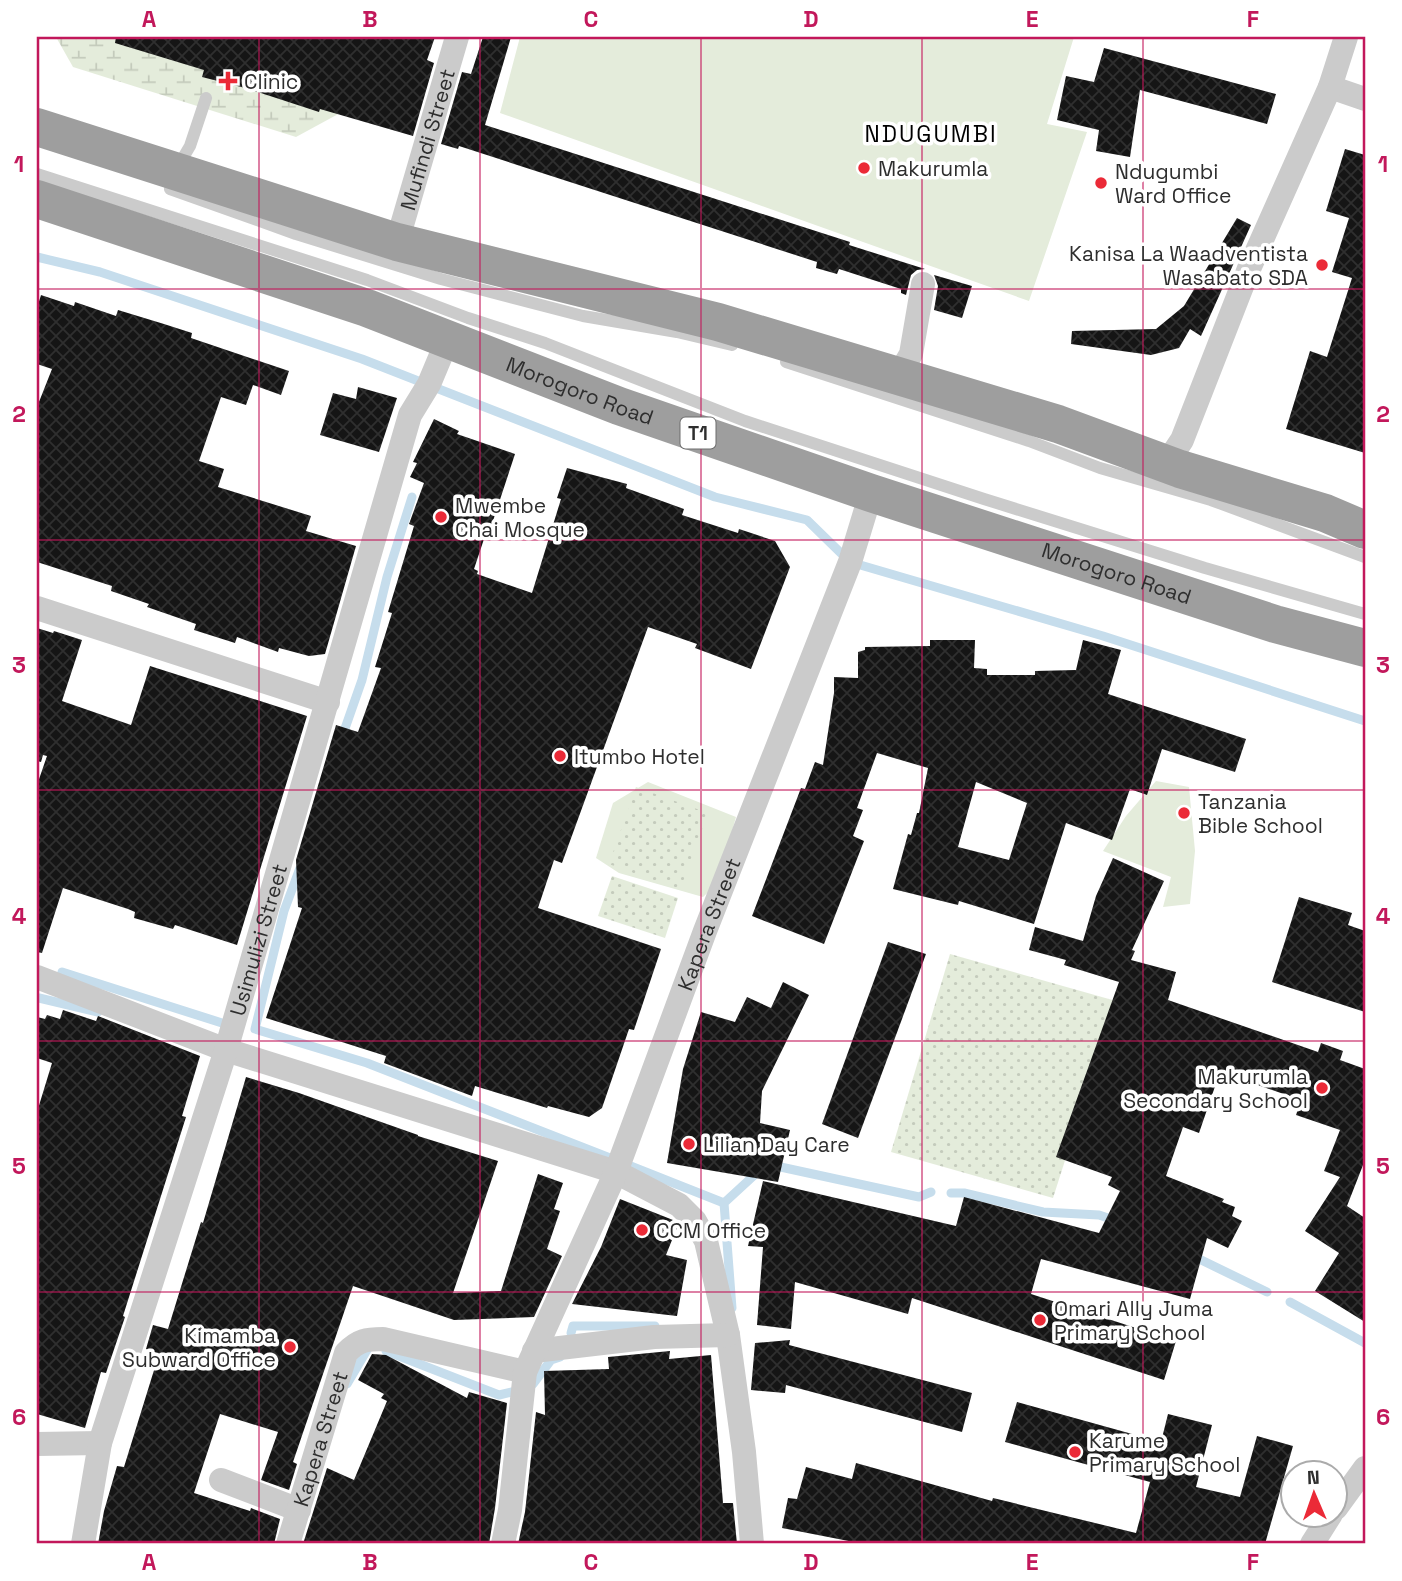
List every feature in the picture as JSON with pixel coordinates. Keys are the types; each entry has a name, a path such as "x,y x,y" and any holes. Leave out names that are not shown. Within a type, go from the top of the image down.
{"highway":[{"path":"37,127 168,179 397,242 718,322 1058,424 1166,464 1325,513 1365,530"},
{"name":"Morogoro Road","path":"37,199 367,308 619,406 871,493 1275,624 1365,648"}],"street":[{"name":"Mufindi Street","path":"397,242 457,37"},
{"path":"1166,464 1182,440 1248,271 1330,87 1346,37"},
{"path":"1330,87 1365,99"},
{"path":"898,376 911,354 923,284"},
{"name":"Usimulizi Street","path":"83,1544 100,1443 226,1050 410,415 429,384 447,341"},
{"name":"Kapera Street","path":"288,1544 346,1353 353,1345 365,1339 383,1339 530,1362 616,1172 710,918 850,562 871,493"},
{"path":"37,608 328,702"},
{"path":"37,977 226,1050 616,1172 679,1205 695,1221 706,1241 728,1335 744,1452 752,1544"},
{"path":"503,1544 530,1362 654,1337 728,1335"},
{"path":"37,1444 100,1443"},
{"path":"1350,1488 1365,1468"},
{"path":"221,1480 299,1510"},
{"path":"1312,1544 1322,1528"}],"lane":[{"path":"206,98 190,146 168,179 296,234 441,279 583,316 677,332 739,347"},
{"name":"Morogoro Road","path":"37,174 367,280 468,318 545,343 745,421 1010,508 1365,614"},
{"path":"778,360 1029,440 1100,468 1211,500 1365,557"}],"green space":[{"path":"56,37 387,37 353,106 296,137 73,67"},
{"name":"Makurumla","path":"520,37 1074,37 1047,124 1087,132 1029,301 500,113"},
{"path":"1156,781 1189,787 1195,851 1190,904 1163,907 1171,877 1103,851 1126,816"},
{"path":"648,782 736,817 717,884 703,897 619,873 596,858 613,803"},
{"path":"636,787 708,813 680,890 609,864"},
{"path":"612,876 678,898 665,938 598,916"},
{"path":"950,954 1116,1001 1053,1198 891,1152"}],"building":[{"path":"116,37 435,37 427,60 434,63 413,136 320,109 319,112 202,77 204,70 115,43"},
{"path":"483,37 511,37 485,125 850,242 849,245 925,269 917,270 911,275 906,295 901,293 901,289 839,269 837,274 816,268 817,262 459,146 458,149 441,144 462,72 471,74"},
{"path":"1104,48 1276,94 1267,124 1140,90 1130,157 1096,151 1099,130 1057,120 1066,76 1094,82"},
{"path":"1345,149 1365,155 1365,453 1286,429 1310,351 1327,357 1352,278 1332,272 1349,218 1326,211"},
{"path":"1237,218 1251,225 1201,336 1190,329 1179,348 1151,355 1071,344 1072,331 1156,329 1184,306"},
{"path":"934,275 972,286 962,318 934,310 938,286"},
{"path":"41,295 74,306 75,302 116,316 118,310 164,324 192,333 191,338 289,371 281,395 253,385 246,405 221,397 199,461 224,469 218,487 311,516 306,531 356,546 325,654 309,656 279,648 278,652 237,637 235,643 194,630 196,624 111,591 112,586 37,562 37,407 52,369 37,364 37,308"},
{"path":"358,387 397,398 379,452 320,435 333,393 356,399"},
{"path":"434,419 459,431 457,434 515,454 474,569 478,571 477,574 532,593 561,499 557,498 567,468 627,484 626,488 684,509 682,515 738,533 739,529 775,541 790,567 751,669 695,648 697,644 648,627 562,863 554,860 538,908 661,949 634,1030 629,1029 602,1108 589,1117 548,1106 547,1108 475,1086 472,1096 384,1063 386,1056 266,1018 302,908 298,907 296,860 336,725 358,732 381,668 375,667 392,613 388,612 414,526 409,524 424,483 410,477 417,463 413,462"},
{"path":"37,628 82,640 62,701 131,725 150,666 307,716 237,945 175,925 173,929 134,918 135,912 128,909 63,888 42,953 37,952 37,785 47,756 43,755 41,762 37,761"},
{"path":"930,640 975,640 974,668 987,669 987,675 1035,675 1035,671 1076,670 1083,640 1121,650 1108,694 1246,739 1235,772 1162,749 1147,795 1130,789 1112,840 1066,823 1034,924 959,901 958,905 893,889 908,834 911,835 919,813 928,768 877,753 857,808 863,810 853,836 864,841 824,944 752,916 801,788 805,789 815,762 823,765 834,677 858,678 858,652 865,650 865,647 930,646","holes":["976,782 1027,803 1009,860 958,847"]},
{"path":"1113,858 1164,881 1132,950 1135,951 1131,960 1176,972 1168,1000 1318,1052 1321,1043 1343,1051 1340,1060 1365,1069 1365,1160 1347,1206 1365,1218 1365,1322 1315,1291 1339,1253 1305,1231 1340,1177 1324,1171 1340,1130 1296,1115 1301,1100 1220,1072 1199,1133 1183,1127 1166,1176 1224,1199 1222,1202 1235,1207 1232,1216 1242,1221 1228,1248 1207,1238 1190,1299 1041,1259 1031,1294 1176,1341 1164,1380 912,1298 908,1314 795,1282 791,1329 757,1325 763,1247 748,1246 763,1181 956,1226 964,1197 1099,1233 1120,1191 1108,1185 1112,1177 1056,1157 1119,982 1064,965 1066,960 1029,950 1035,927 1083,941 1096,896"},
{"path":"1299,897 1352,913 1348,925 1365,931 1365,1012 1272,982"},
{"path":"888,942 926,954 858,1138 822,1124"},
{"path":"783,982 809,995 762,1091 760,1123 790,1130 778,1182 667,1163 683,1069 701,1012 735,1022 747,997 771,1008"},
{"path":"63,1010 96,1021 98,1016 200,1056 182,1116 186,1117 123,1316 125,1317 106,1373 101,1372 85,1428 37,1414 37,1112 52,1063 37,1058 37,1017 45,1019 47,1015 60,1019"},
{"path":"246,1077 498,1161 453,1293 501,1291 538,1174 563,1183 554,1209 560,1211 547,1249 562,1256 534,1317 454,1320 353,1286 293,1462 297,1464 289,1490 261,1480 278,1432 220,1414 194,1493 250,1511 251,1508 280,1519 274,1544 98,1544 117,1466 124,1467 159,1354 146,1349 153,1325 168,1329"},
{"path":"620,1199 673,1220 678,1225 666,1255 687,1260 677,1316 572,1304 601,1247"},
{"path":"790,1340 789,1345 972,1393 962,1432 786,1385 785,1393 751,1390 755,1343"},
{"path":"670,1351 669,1359 711,1355 723,1503 733,1503 737,1544 518,1544 525,1512 536,1412 545,1415 544,1371 609,1369 608,1357"},
{"path":"372,1354 386,1355 467,1398 469,1392 507,1403 489,1544 303,1544 327,1468 354,1480 387,1401 381,1398 384,1394 358,1380"},
{"path":"1017,1402 1161,1442 1168,1414 1212,1425 1196,1487 1240,1497 1257,1436 1293,1446 1290,1458 1280,1458 1280,1492 1265,1544 864,1544 782,1528 788,1498 797,1499 806,1467 852,1479 856,1463 992,1501 993,1498 1136,1533 1150,1482 1005,1442"}],"waterway":[{"path":"37,257 100,272 362,359 715,497 807,520 850,562 1103,636 1365,721"},
{"path":"342,737 362,680 387,577 412,497"},
{"path":"300,868 284,911 255,1029 367,1063 610,1158"},
{"path":"62,972 222,1023"},
{"path":"39,998 98,1012"},
{"path":"623,1163 724,1203"},
{"path":"732,1308 724,1203 761,1169 776,1166 919,1197 931,1192"},
{"path":"951,1193 964,1193 1043,1212 1099,1215 1117,1221"},
{"path":"1191,1255 1267,1292"},
{"path":"1290,1302 1365,1343"},
{"path":"571,1333 573,1326 655,1326"},
{"path":"347,1384 370,1345"},
{"path":"386,1351 499,1395 512,1392"},
{"path":"533,1384 551,1360 560,1357"}],"place":[{"name":"Clinic","path":"228,81"},
{"name":"Makurumla","path":"864,168"},
{"name":"Ndugumbi Ward Office","path":"1101,183"},
{"name":"Kanisa La Waadventista Wasabato SDA","path":"1322,265"},
{"name":"Mwembe Chai Mosque","path":"441,517"},
{"name":"Itumbo Hotel","path":"560,756"},
{"name":"Tanzania Bible School","path":"1184,813"},
{"name":"Makurumla Secondary School","path":"1322,1088"},
{"name":"Lilian Day Care","path":"689,1144"},
{"name":"CCM Office","path":"642,1230"},
{"name":"Omari Ally Juma Primary School","path":"1040,1320"},
{"name":"Kimamba Subward Office","path":"290,1347"},
{"name":"Karume Primary School","path":"1075,1452"}],"district":[{"name":"NDUGUMBI","path":"931,134"}]}
